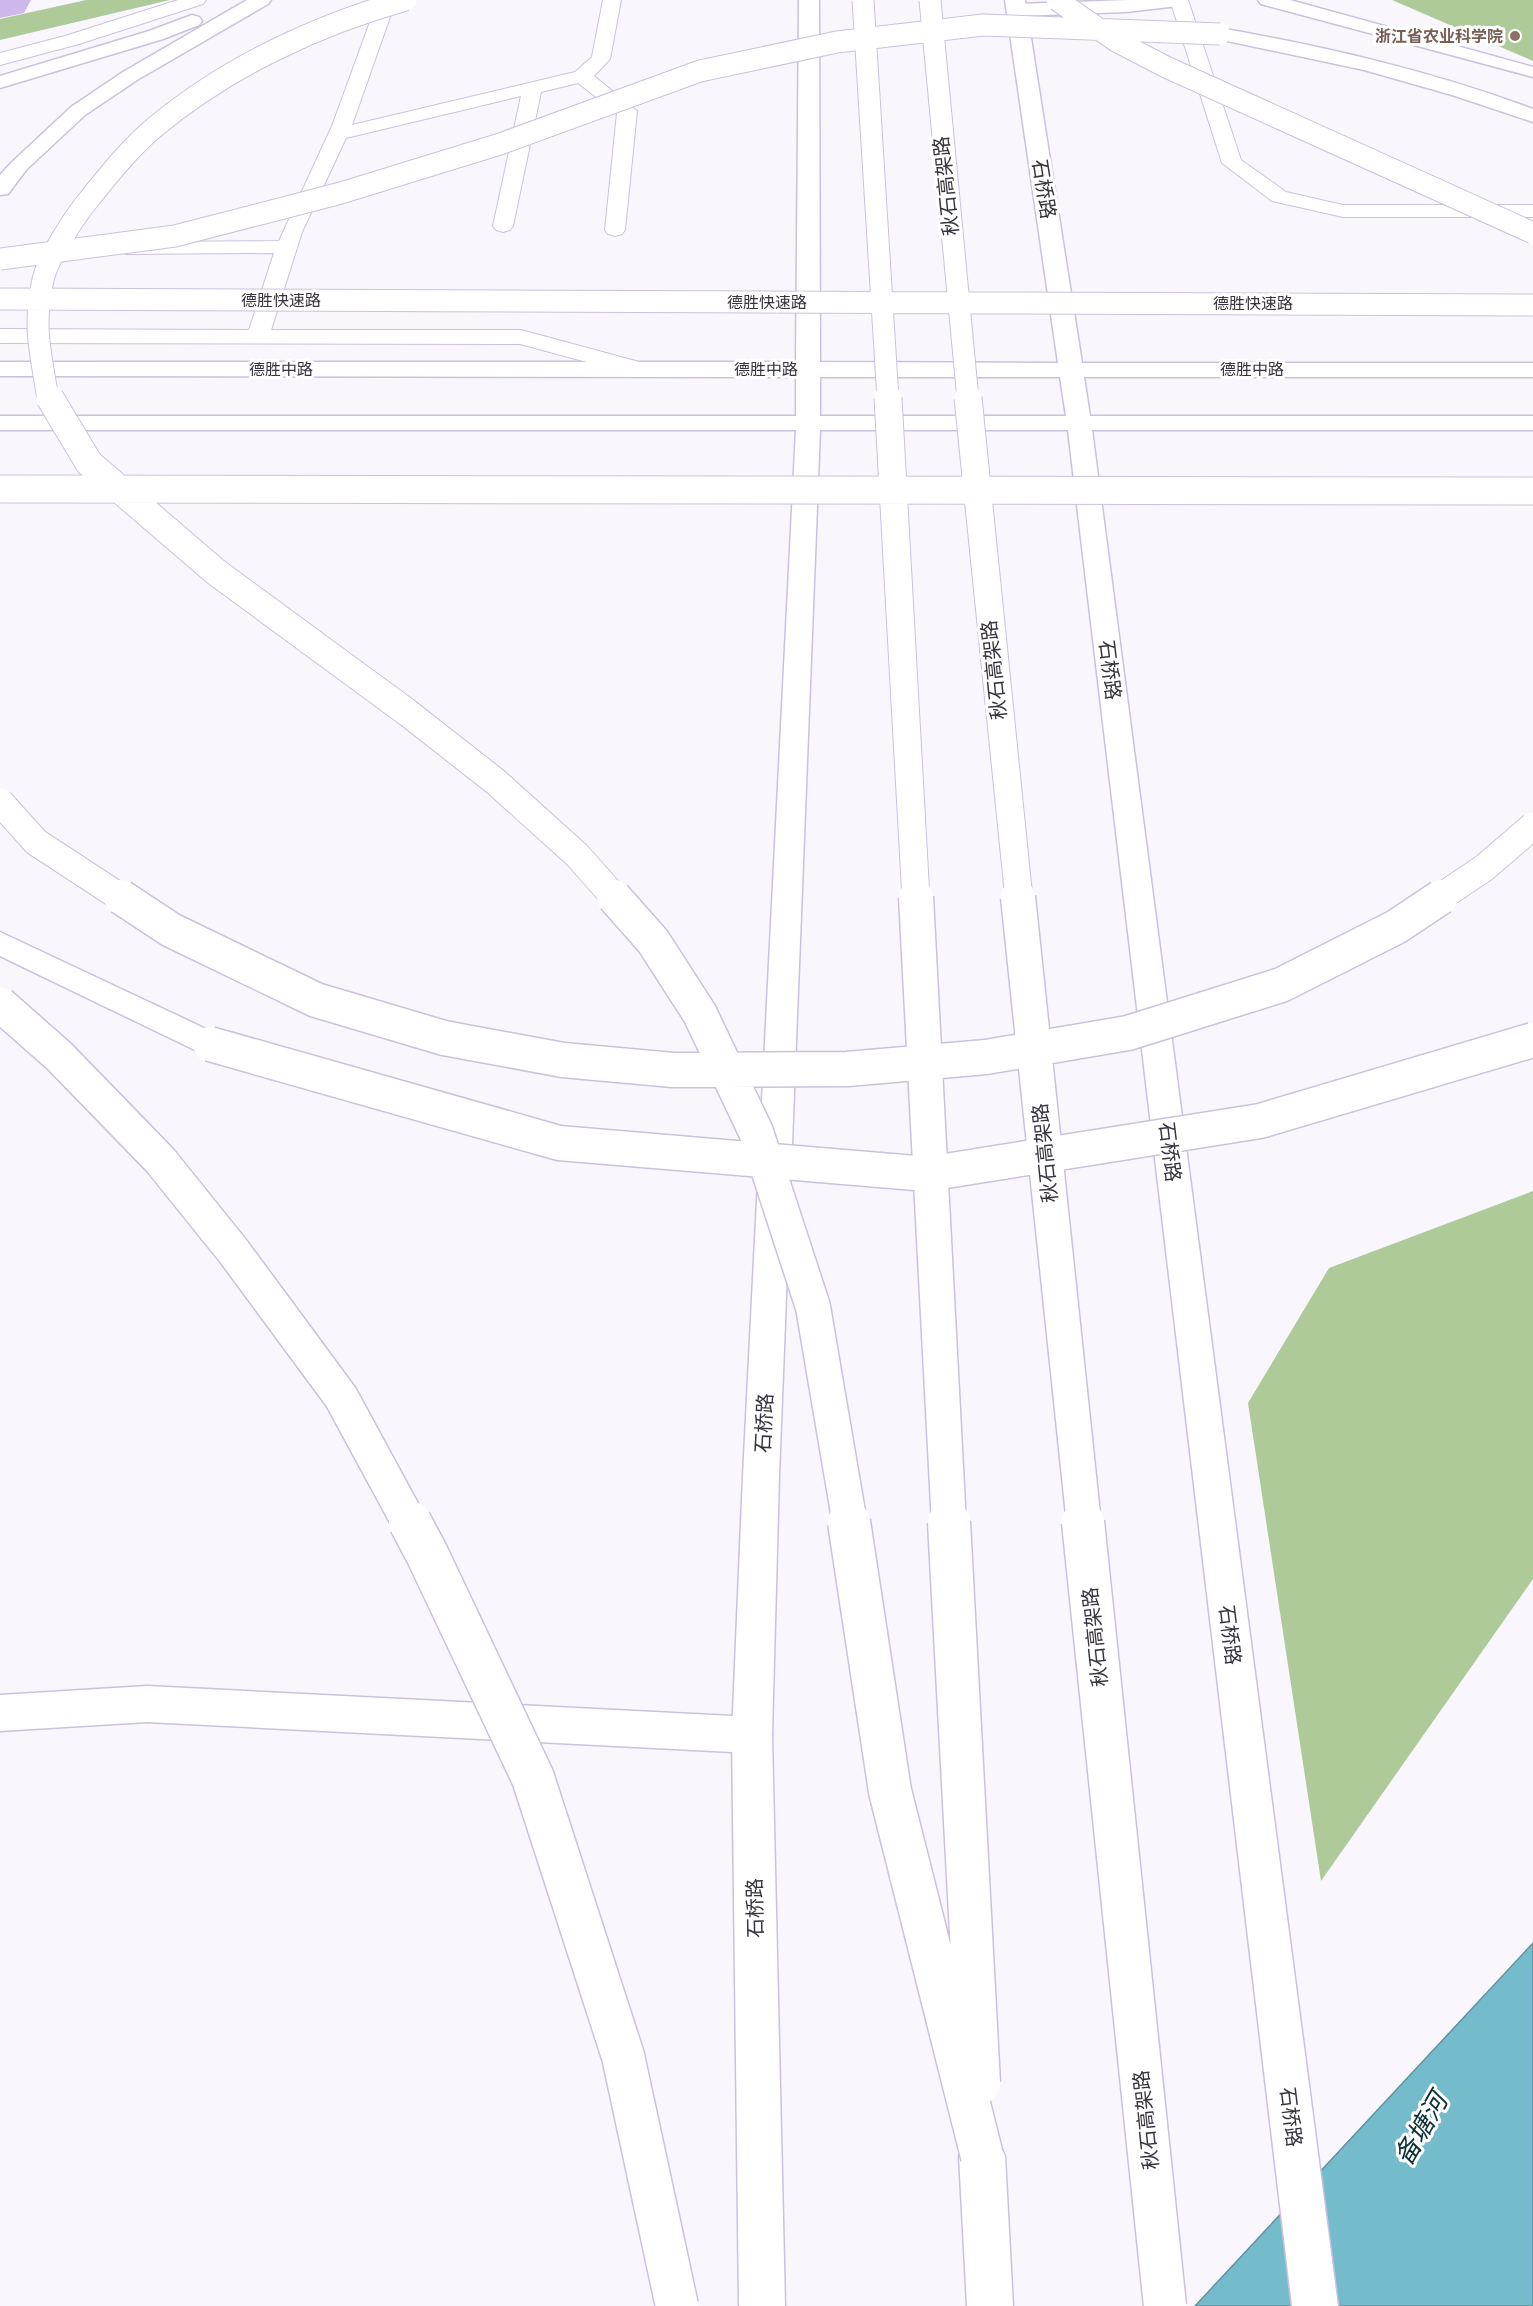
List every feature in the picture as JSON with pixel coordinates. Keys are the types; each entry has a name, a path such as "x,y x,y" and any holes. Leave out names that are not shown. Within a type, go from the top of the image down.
{"main road":[{"path":"0,82 156,35 243,0"},
{"path":"0,189 20,166 78,111 130,76 261,0"},
{"path":"406,0 360,13 280,47 212,86 154,127 111,172 73,219 43,278 36,327 47,393 89,463 216,572 389,699 496,783 577,855 652,941 700,1014 756,1132 813,1307 890,1791 982,2156"},
{"name":"石桥路","path":"762,2306 752,1735 761,1476 808,423 809,0"},
{"path":"863,0 906,688 990,2306"},
{"name":"秋石高架路","path":"930,0 990,624 1165,2306"},
{"path":"1057,0 1116,41 1166,67 1533,233"},
{"path":"1016,5 1126,6 1178,0"},
{"path":"1268,0 1532,72"},
{"name":"石桥路","path":"1016,5 1079,423 1314,2306"},
{"path":"1390,15 1532,72"},
{"path":"0,259 175,236 341,193 500,144 700,71 837,42 983,25 1220,34 1294,47 1366,64 1533,116"},
{"name":"德胜快速路","path":"0,299 1533,305"},
{"name":"德胜中路","path":"0,369 1533,370"},
{"path":"0,423 1533,423"},
{"path":"0,489 1533,491"},
{"path":"0,802 36,842 171,930 316,1000 444,1038 563,1060 673,1070 847,1070 986,1058 1128,1034 1281,985 1396,927 1484,868 1533,826"},
{"path":"0,943 210,1044 559,1143 927,1174 1260,1121 1533,1040"},
{"path":"0,1004 59,1056 160,1160 234,1252 341,1397 427,1554 533,1778 623,2056 677,2306"},
{"path":"0,1713 147,1704 752,1735"}],"lane":[{"path":"0,58 72,40 197,0"},
{"path":"258,336 292,232 338,134 387,0 368,0"},
{"path":"338,134 582,76 601,59 612,0"},
{"path":"1178,0 1232,163 1279,197 1343,211 1533,211"},
{"path":"582,76 627,111 615,230"},
{"path":"503,226 532,88"},
{"path":"0,248 287,247"},
{"path":"0,336 521,336 635,368"}],"green space":[{"path":"86,0 170,0 0,40 0,19"},
{"name":"浙江省农业科学院","path":"1392,0 1533,0 1533,61"},
{"path":"1533,1191 1533,1579 1321,1881 1248,1403 1329,1268"}],"water":[{"name":"备塘河","path":"1533,1943 1533,2306 1195,2306"}],"building":[{"path":"0,0 31,0 24,13 0,18"}],"place":[{"name":"浙江省农业科学院","path":"1515,36"}]}
